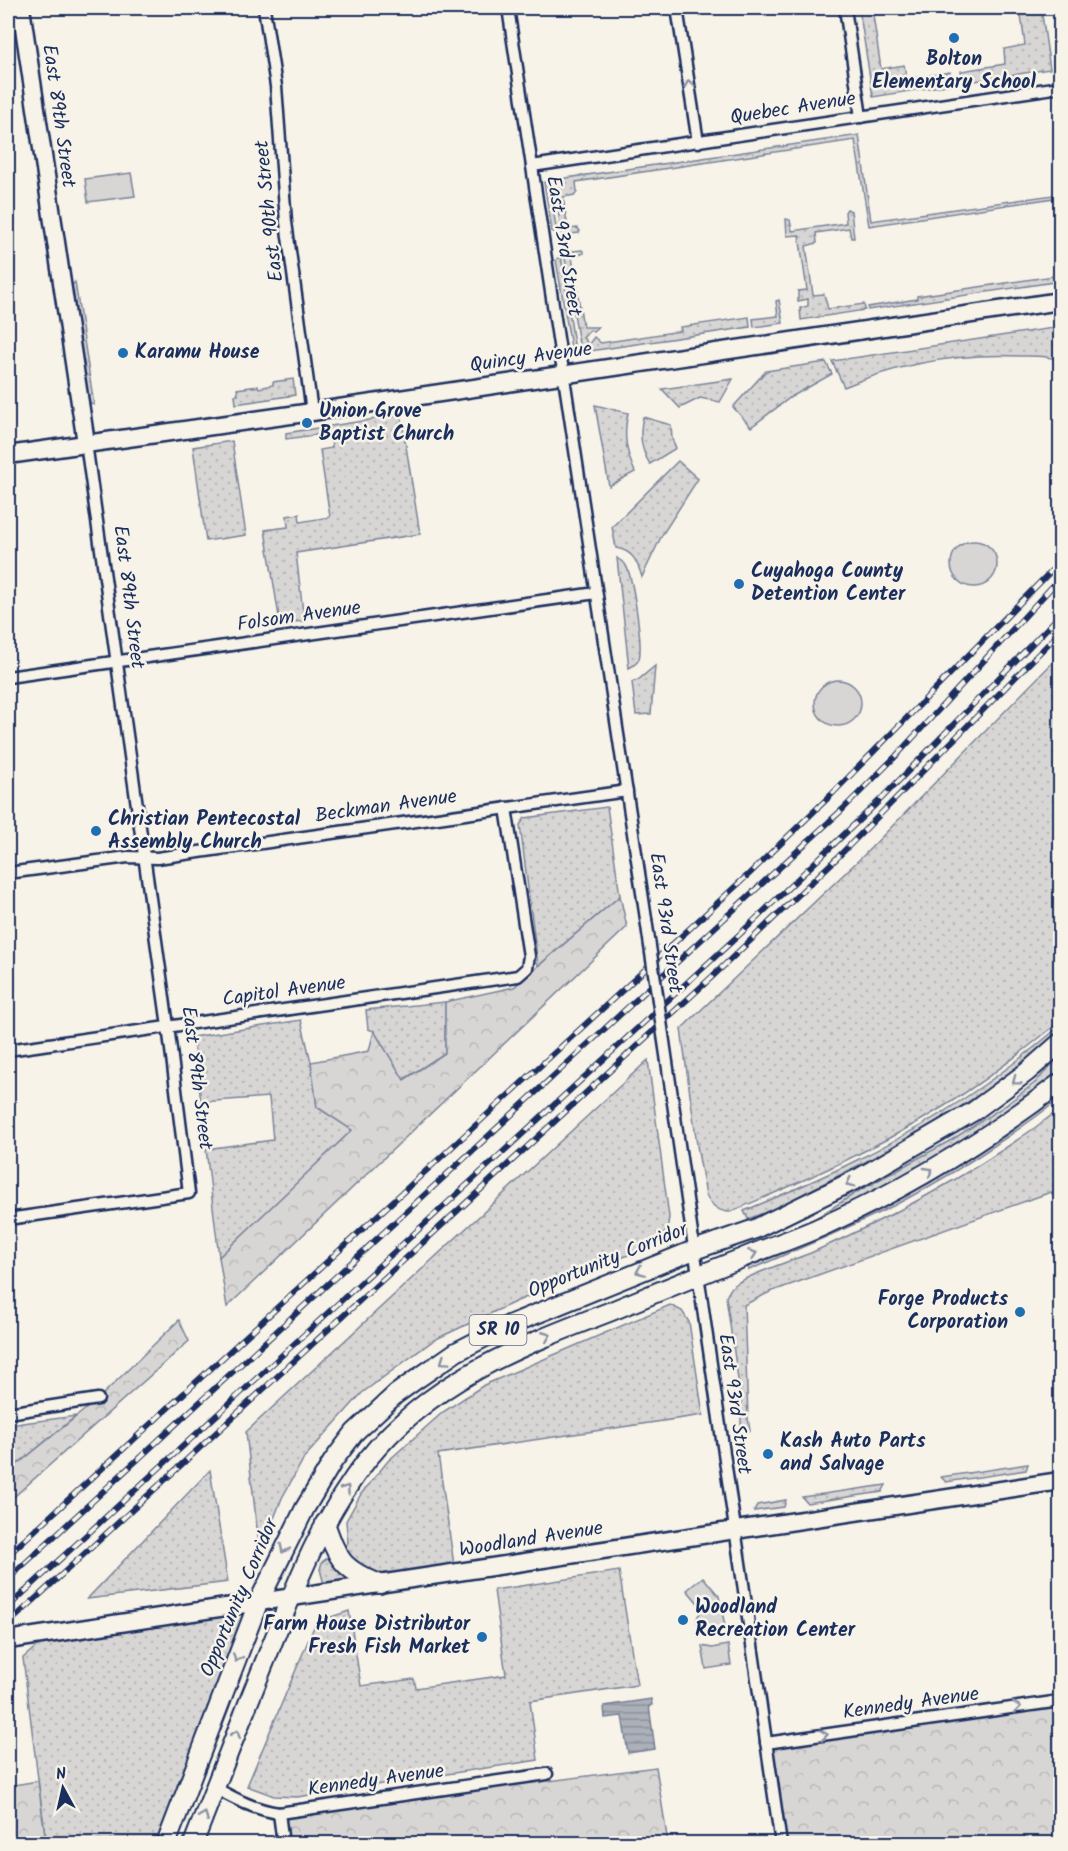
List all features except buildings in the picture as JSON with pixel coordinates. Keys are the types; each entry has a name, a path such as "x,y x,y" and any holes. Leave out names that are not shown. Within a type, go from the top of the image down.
{"main road":[{"name":"Opportunity Corridor","path":"166,1844 258,1603 304,1508 333,1461 355,1432 396,1394 456,1352 509,1325 694,1250 778,1219 910,1150 992,1098 1060,1043"},
{"name":"SR 10","path":"193,1844 315,1541 353,1479 382,1443 412,1414 451,1385 515,1349 825,1225 885,1196 969,1147 1023,1112 1060,1083"},
{"path":"326,1522 335,1553 345,1565 361,1577 380,1584"}],"street":[{"name":"East 89th Street","path":"8,1219 189,1193 168,1026 86,444 21,8"},
{"name":"East 90th Street","path":"264,8 276,86 286,222 312,412"},
{"name":"East 93rd Street","path":"508,8 627,791 781,1844"},
{"path":"677,8 698,142"},
{"path":"845,8 861,117"},
{"name":"Quebec Avenue","path":"532,166 1060,87"},
{"name":"Quincy Avenue","path":"8,455 1060,301"},
{"name":"Folsom Avenue","path":"8,677 596,593"},
{"name":"Beckman Avenue","path":"8,873 128,857 159,858 627,791"},
{"name":"Capitol Avenue","path":"8,1050 518,976 527,968 529,956 507,808"},
{"path":"8,1413 98,1399"},
{"name":"Woodland Avenue","path":"8,1640 1060,1481"},
{"name":"Kennedy Avenue","path":"766,1743 1060,1701"},
{"name":"Kennedy Avenue","path":"215,1788 252,1806 279,1813 547,1774"},
{"path":"279,1813 283,1844"}],"green space":[{"path":"859,8 872,8 881,69 904,65 907,79 950,72 953,84 873,97"},
{"path":"1020,8 1041,8 1050,69 963,83 961,71 1005,64 1004,49 1025,45"},
{"path":"859,135 871,221 1060,194 1060,197 869,226 855,140 576,182 575,195 563,197 568,229 578,228 580,231 562,235 553,180"},
{"path":"131,173 135,196 88,202 85,179"},
{"path":"549,181 557,234 552,231 544,182"},
{"path":"847,209 851,211 854,238 851,238 849,228 816,233 817,243 806,246 813,295 824,294 828,309 864,304 865,310 801,320 800,308 808,306 808,299 798,301 798,291 807,290 799,235 787,236 786,219 790,220 792,231 846,223"},
{"path":"582,250 584,253 572,257 583,327 598,327 593,332 590,330 583,338 587,342 580,350 564,252"},
{"path":"561,255 575,351 572,353 556,260"},
{"path":"1060,275 1060,281 868,310 868,307 917,299 917,296"},
{"path":"75,282 94,405 89,403 71,286"},
{"path":"779,300 783,323 754,327 753,319 778,316 776,301"},
{"path":"749,317 750,327 583,352 594,337 601,343 681,331 680,327"},
{"path":"1060,327 1060,361 1035,356 997,355 952,358 908,366 844,387 832,361"},
{"path":"826,362 832,374 791,397 751,427 733,407 766,371"},
{"path":"293,379 295,395 236,404 237,389 258,386 259,388 273,385 273,382"},
{"path":"733,379 720,402 700,398 680,408 662,389"},
{"path":"595,405 628,413 626,443 635,472 609,486"},
{"path":"401,415 420,534 296,553 304,621 280,623 265,530 288,527 287,516 299,514 300,522 330,517 320,450 332,448 330,433 286,439 286,433"},
{"path":"643,417 671,425 672,439 676,448 650,464 641,441"},
{"path":"232,441 246,535 206,541 193,447"},
{"path":"678,461 698,479 662,535 642,577 634,558 622,549 616,548 612,527"},
{"path":"974,541 990,548 997,564 990,580 974,587 958,580 951,564 958,548"},
{"path":"617,558 625,564 628,571 638,626 639,659 629,668"},
{"path":"1060,655 1060,1021 976,1086 894,1136 813,1176 730,1212 719,1209 706,1195 681,1029 863,856"},
{"path":"655,666 651,714 636,715 632,682"},
{"path":"838,680 854,687 861,703 854,719 838,726 822,719 815,703 822,687"},
{"path":"607,807 620,896 538,966 520,825 525,818"},
{"path":"620,896 627,927 227,1307 219,1257 352,1130 317,1107 311,1062 369,1051 374,1031 404,1080 445,1053 445,1002 514,987"},
{"path":"445,1002 445,1053 403,1080 374,1031 368,1029 366,1010"},
{"path":"301,1020 311,1062 317,1107 353,1130 219,1257 206,1149 273,1140 269,1097 201,1102 193,1037"},
{"path":"1060,1026 1060,1035 1006,1077 921,1133 776,1208 748,1219 744,1211 840,1169 935,1117 1012,1065"},
{"path":"1060,1055 1060,1074 998,1120 905,1177 813,1220 857,1192 953,1139 1003,1107 1036,1082"},
{"path":"648,1060 669,1217 667,1231 645,1248 515,1302 434,1340 362,1393 304,1458 282,1498 260,1554 246,1432"},
{"path":"1060,1093 1060,1099 1020,1128 959,1169 917,1193 859,1222 749,1270 747,1265"},
{"path":"1060,1109 1060,1206 1051,1192 770,1292 744,1305 750,1431 741,1433 741,1400 726,1297 733,1286 878,1222 941,1188 1002,1151"},
{"path":"670,1305 682,1311 689,1322 703,1415 438,1454 455,1572 326,1592 320,1569 322,1562 348,1543 346,1521 361,1494 388,1461 443,1412 484,1385"},
{"path":"179,1320 189,1341 8,1502 8,1472 98,1399"},
{"path":"76,1416 8,1472 8,1425"},
{"path":"1028,1464 1026,1470 946,1482 941,1477"},
{"path":"210,1470 228,1582 87,1599"},
{"path":"886,1485 882,1492 807,1503 802,1497"},
{"path":"786,1500 784,1507 754,1511 757,1505"},
{"path":"619,1571 637,1685 530,1701 538,1760 297,1797 274,1796 247,1786 316,1622 349,1611 361,1686 414,1679 416,1688 506,1675 494,1590"},
{"path":"703,1577 719,1596 726,1631 707,1630 698,1625 698,1616 703,1609 687,1590"},
{"path":"258,1603 166,1843 46,1843 23,1658 51,1634"},
{"path":"728,1645 731,1665 706,1669 702,1646 712,1648"},
{"path":"1060,1701 1060,1844 781,1843 766,1743"},
{"path":"656,1767 668,1843 283,1843 279,1813 547,1774 549,1781"},
{"path":"38,1781 46,1843 8,1843 8,1786"}],"shaded area":[{"path":"651,1699 652,1705 649,1706 655,1749 628,1753 622,1716 605,1718 604,1706"}],"railway":[{"path":"8,1555 749,874 831,795 1060,562"},
{"path":"8,1579 843,809 896,756 1060,578"},
{"path":"8,1607 741,933 879,801 1060,615"},
{"path":"8,1624 714,975 837,858 1060,632"}],"place":[{"name":"Bolton Elementary School","path":"954,38"},
{"name":"Karamu House","path":"123,353"},
{"name":"Union Grove Baptist Church","path":"307,423"},
{"name":"Cuyahoga County Detention Center","path":"739,584"},
{"name":"Christian Pentecostal Assembly Church","path":"96,831"},
{"name":"Forge Products Corporation","path":"1020,1312"},
{"name":"Kash Auto Parts and Salvage","path":"768,1454"},
{"name":"Woodland Recreation Center","path":"683,1620"},
{"name":"Farm House Distributor Fresh Fish Market","path":"482,1637"}]}
